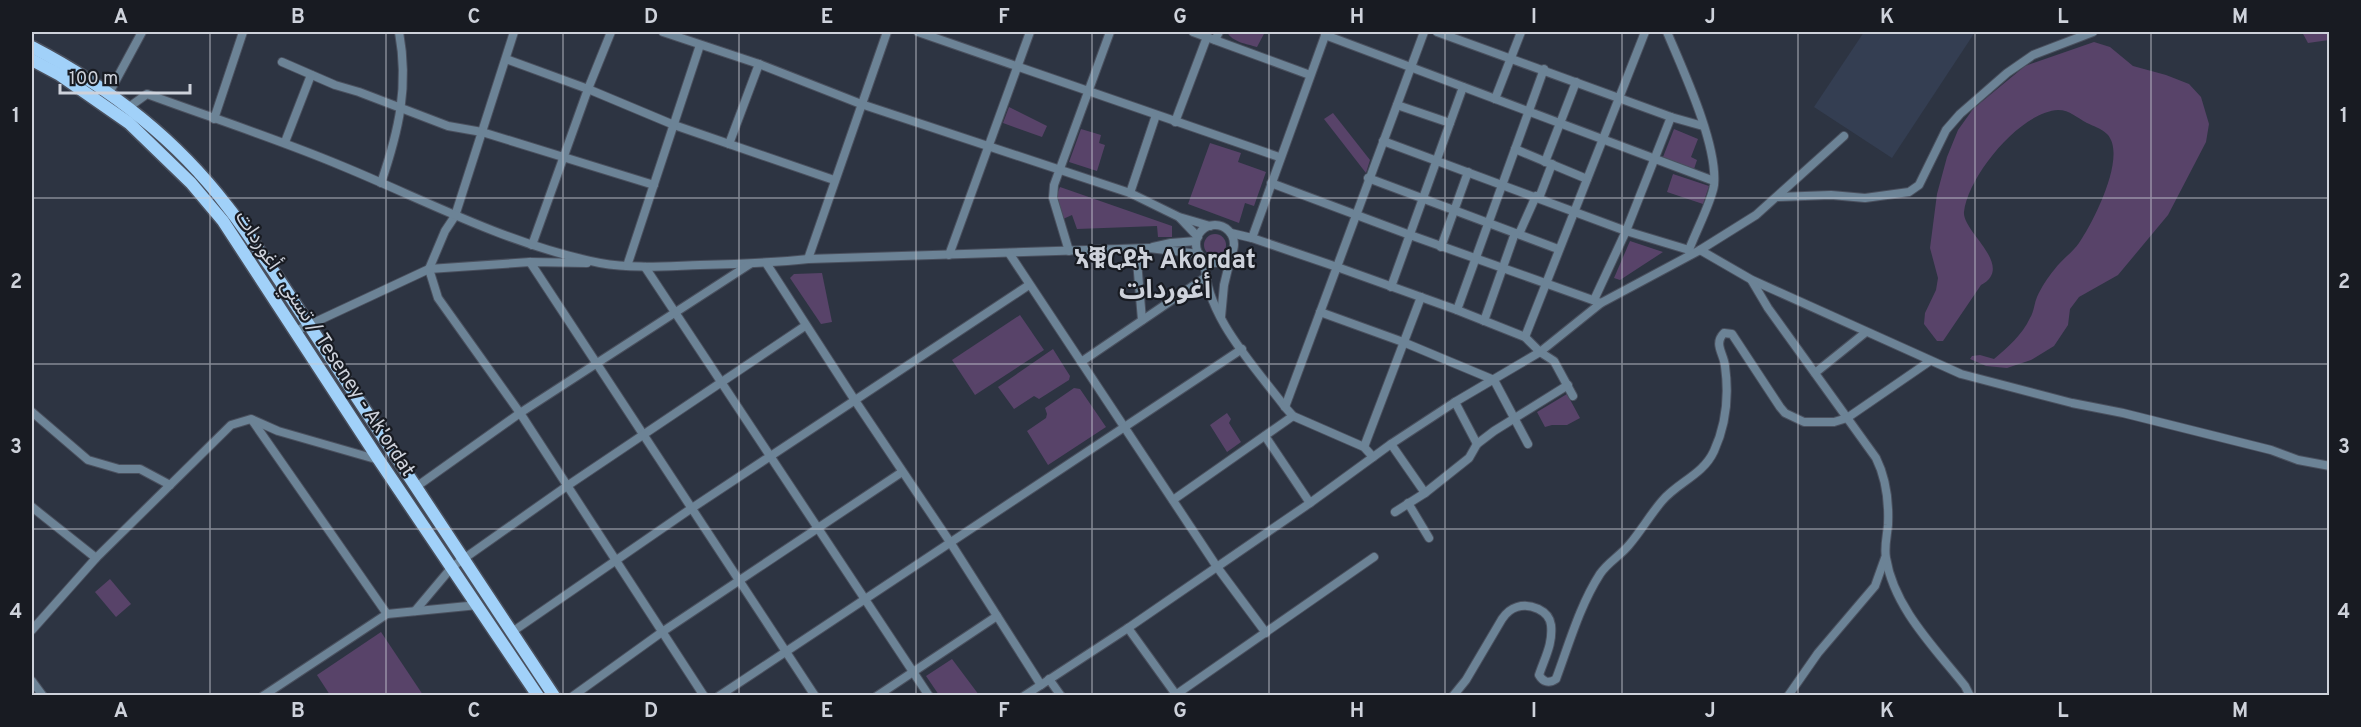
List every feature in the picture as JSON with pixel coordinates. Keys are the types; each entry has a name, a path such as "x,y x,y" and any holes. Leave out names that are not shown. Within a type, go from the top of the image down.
{"main road":[{"path":"32,48 86,78 129,107 174,148 227,205 310,325 554,696"},
{"name":"تسني - أغوردات / Teseney - Ak'ordat","path":"32,60 96,98 129,123 160,150 223,221 297,331 379,460 538,696"}],"street":[{"path":"109,93 142,32"},
{"path":"214,119 243,32"},
{"path":"381,183 396,141 402,108 403,63 399,32"},
{"path":"514,32 456,216 445,231 429,269 438,298 520,413 704,696"},
{"path":"532,245 611,32"},
{"path":"663,32 759,64 861,104 1130,193 1179,217 1210,226 1222,226 1231,233 1252,238 1458,310 1525,337 1540,352 1554,361 1573,396"},
{"path":"808,259 887,32"},
{"path":"918,32 1280,157"},
{"path":"949,255 1030,32"},
{"path":"1069,251 1053,198 1055,177 1110,32"},
{"path":"1193,32 1310,75"},
{"path":"1175,122 1211,38 1220,32"},
{"path":"1285,407 1424,32"},
{"path":"1437,32 1671,117 1703,126"},
{"path":"1495,99 1521,32"},
{"path":"1525,337 1646,32"},
{"path":"1667,32 1703,126 1710,150 1714,181 1714,187 1690,252"},
{"path":"1778,197 1831,195 1865,198 1909,192 1919,185 1946,130 1960,114 2007,73 2033,55 2093,32"},
{"path":"1252,238 1326,33 1411,68 1714,181"},
{"path":"627,266 700,45"},
{"path":"506,59 588,89 675,125 834,180"},
{"path":"282,62 448,126 482,132 654,185"},
{"path":"729,144 759,64"},
{"path":"1458,310 1544,69"},
{"path":"285,142 311,75"},
{"path":"1484,321 1517,233 1538,197 1560,123 1576,82"},
{"path":"1391,287 1463,87"},
{"path":"129,107 147,94 285,142 456,216 532,245 601,263"},
{"path":"1397,105 1450,123"},
{"path":"1130,193 1156,115"},
{"path":"1598,301 1671,117"},
{"path":"1024,696 1217,567 1391,444 1455,402 1540,352 1598,301 1690,252 1700,250 1756,214 1778,197 1844,136"},
{"path":"1383,141 1626,231 1690,252"},
{"path":"1515,149 1587,179"},
{"path":"1441,247 1468,172"},
{"path":"1368,178 1558,249"},
{"path":"1271,183 1441,247 1598,301"},
{"path":"1179,217 1197,239 1199,254 1205,261 1214,264 1224,262 1231,256"},
{"path":"297,331 429,269 530,262 601,263 645,267 766,263 808,259 1136,249 1197,239 1205,228 1210,226"},
{"path":"1221,318 1224,285 1235,245 1231,233"},
{"path":"1149,248 1199,254"},
{"path":"1136,249 1143,320"},
{"path":"1700,250 1752,280 1961,374 2271,450 2298,460 2330,466"},
{"path":"1008,253 1217,567 1266,633"},
{"path":"1205,261 1209,292 1221,318 1285,407 1293,416 1364,447 1373,457"},
{"path":"530,262 815,696"},
{"path":"416,487 520,413 751,263"},
{"path":"766,263 805,326 950,542 1041,684"},
{"path":"645,267 929,696"},
{"path":"1081,362 1206,277"},
{"path":"1752,280 1883,472 1889,508 1886,556 1875,586 1818,653 1788,696"},
{"path":"512,632 692,507 1029,285"},
{"path":"1364,447 1421,297"},
{"path":"1320,312 1403,342 1494,380 1528,444"},
{"path":"415,611 452,567 464,558 805,326"},
{"path":"1815,373 1866,332"},
{"path":"1453,696 1466,680 1502,618 1508,611 1518,606 1536,608 1549,619 1550,644 1539,675 1546,682 1556,679 1579,618 1600,574 1608,563 1628,548 1665,497 1705,467 1713,454 1726,410 1726,368 1718,346 1719,337 1724,333 1732,334 1780,408 1804,422 1834,422 1847,418 1930,361"},
{"path":"720,696 1242,349"},
{"path":"1395,512 1425,493 1469,458 1477,444 1568,385"},
{"path":"1455,402 1477,444"},
{"path":"32,412 88,460 119,469 140,469 170,485"},
{"path":"1173,500 1293,416"},
{"path":"251,418 387,614"},
{"path":"32,630 96,558 231,425 251,418 278,430 379,460"},
{"path":"1265,436 1310,503"},
{"path":"1391,444 1425,493"},
{"path":"573,696 662,632 902,472"},
{"path":"1408,503 1429,538"},
{"path":"32,507 96,558"},
{"path":"1886,556 1901,600 1970,696"},
{"path":"1128,628 1176,695 1374,557"},
{"path":"262,696 387,614 478,605"},
{"path":"877,696 997,616"},
{"path":"1049,679 1061,696"},
{"path":"32,681 43,696"}],"shaded area":[{"path":"1227,32 1265,32 1257,47 1236,40"},
{"path":"1864,32 1975,32 1892,158 1814,107"},
{"path":"2302,32 2329,32 2329,40 2308,43"},
{"path":"2094,42 2110,47 2133,66 2189,84 2201,97 2209,124 2206,142 2168,215 2118,275 2079,297 2070,309 2068,325 2054,346 2031,360 2007,368 1986,366 1970,359 1972,356 1980,355 1994,359 2014,340 2031,316 2037,297 2047,279 2076,247 2085,233 2106,189 2113,157 2112,144 2102,130 2070,113 2058,110 2043,113 2028,122 1998,148 1975,181 1964,212 1966,220 1985,249 1993,268 1990,277 1981,285 1943,341 1937,341 1924,324 1925,313 1936,290 1938,278 1930,248 1937,194 1947,157 1958,130 1973,109 2025,66"},
{"path":"1009,107 1047,126 1042,137 1003,123"},
{"path":"1333,113 1370,160 1366,173 1324,119"},
{"path":"1081,129 1101,135 1099,143 1105,145 1097,171 1069,162"},
{"path":"1674,129 1698,139 1691,157 1697,160 1694,169 1663,157"},
{"path":"1210,143 1241,153 1238,162 1266,172 1254,206 1245,203 1239,223 1188,204"},
{"path":"1673,174 1709,186 1703,204 1667,192"},
{"path":"1060,187 1172,226 1172,237 1158,237 1157,226 1077,229 1072,215 1063,219 1055,199"},
{"path":"1215,234 1223,237 1226,245 1223,253 1215,256 1207,253 1204,245 1207,237"},
{"path":"1630,241 1663,252 1620,280 1614,278"},
{"path":"822,273 832,322 821,324 790,278 794,274"},
{"path":"1020,315 1044,350 975,395 952,360"},
{"path":"1053,349 1070,376 1069,380 1039,399 1034,396 1014,409 998,387"},
{"path":"1074,388 1080,389 1106,427 1048,465 1027,431 1046,418 1045,408"},
{"path":"1567,394 1580,418 1567,425 1545,427 1537,412"},
{"path":"1227,413 1231,419 1229,423 1241,442 1227,452 1210,425"},
{"path":"110,579 131,604 116,617 95,592"},
{"path":"381,632 423,695 330,695 317,675"},
{"path":"952,659 979,695 939,695 926,676"}],"district":[{"name":"ኣቑርደት Akordat أغوردات","path":"1165,274"}]}
